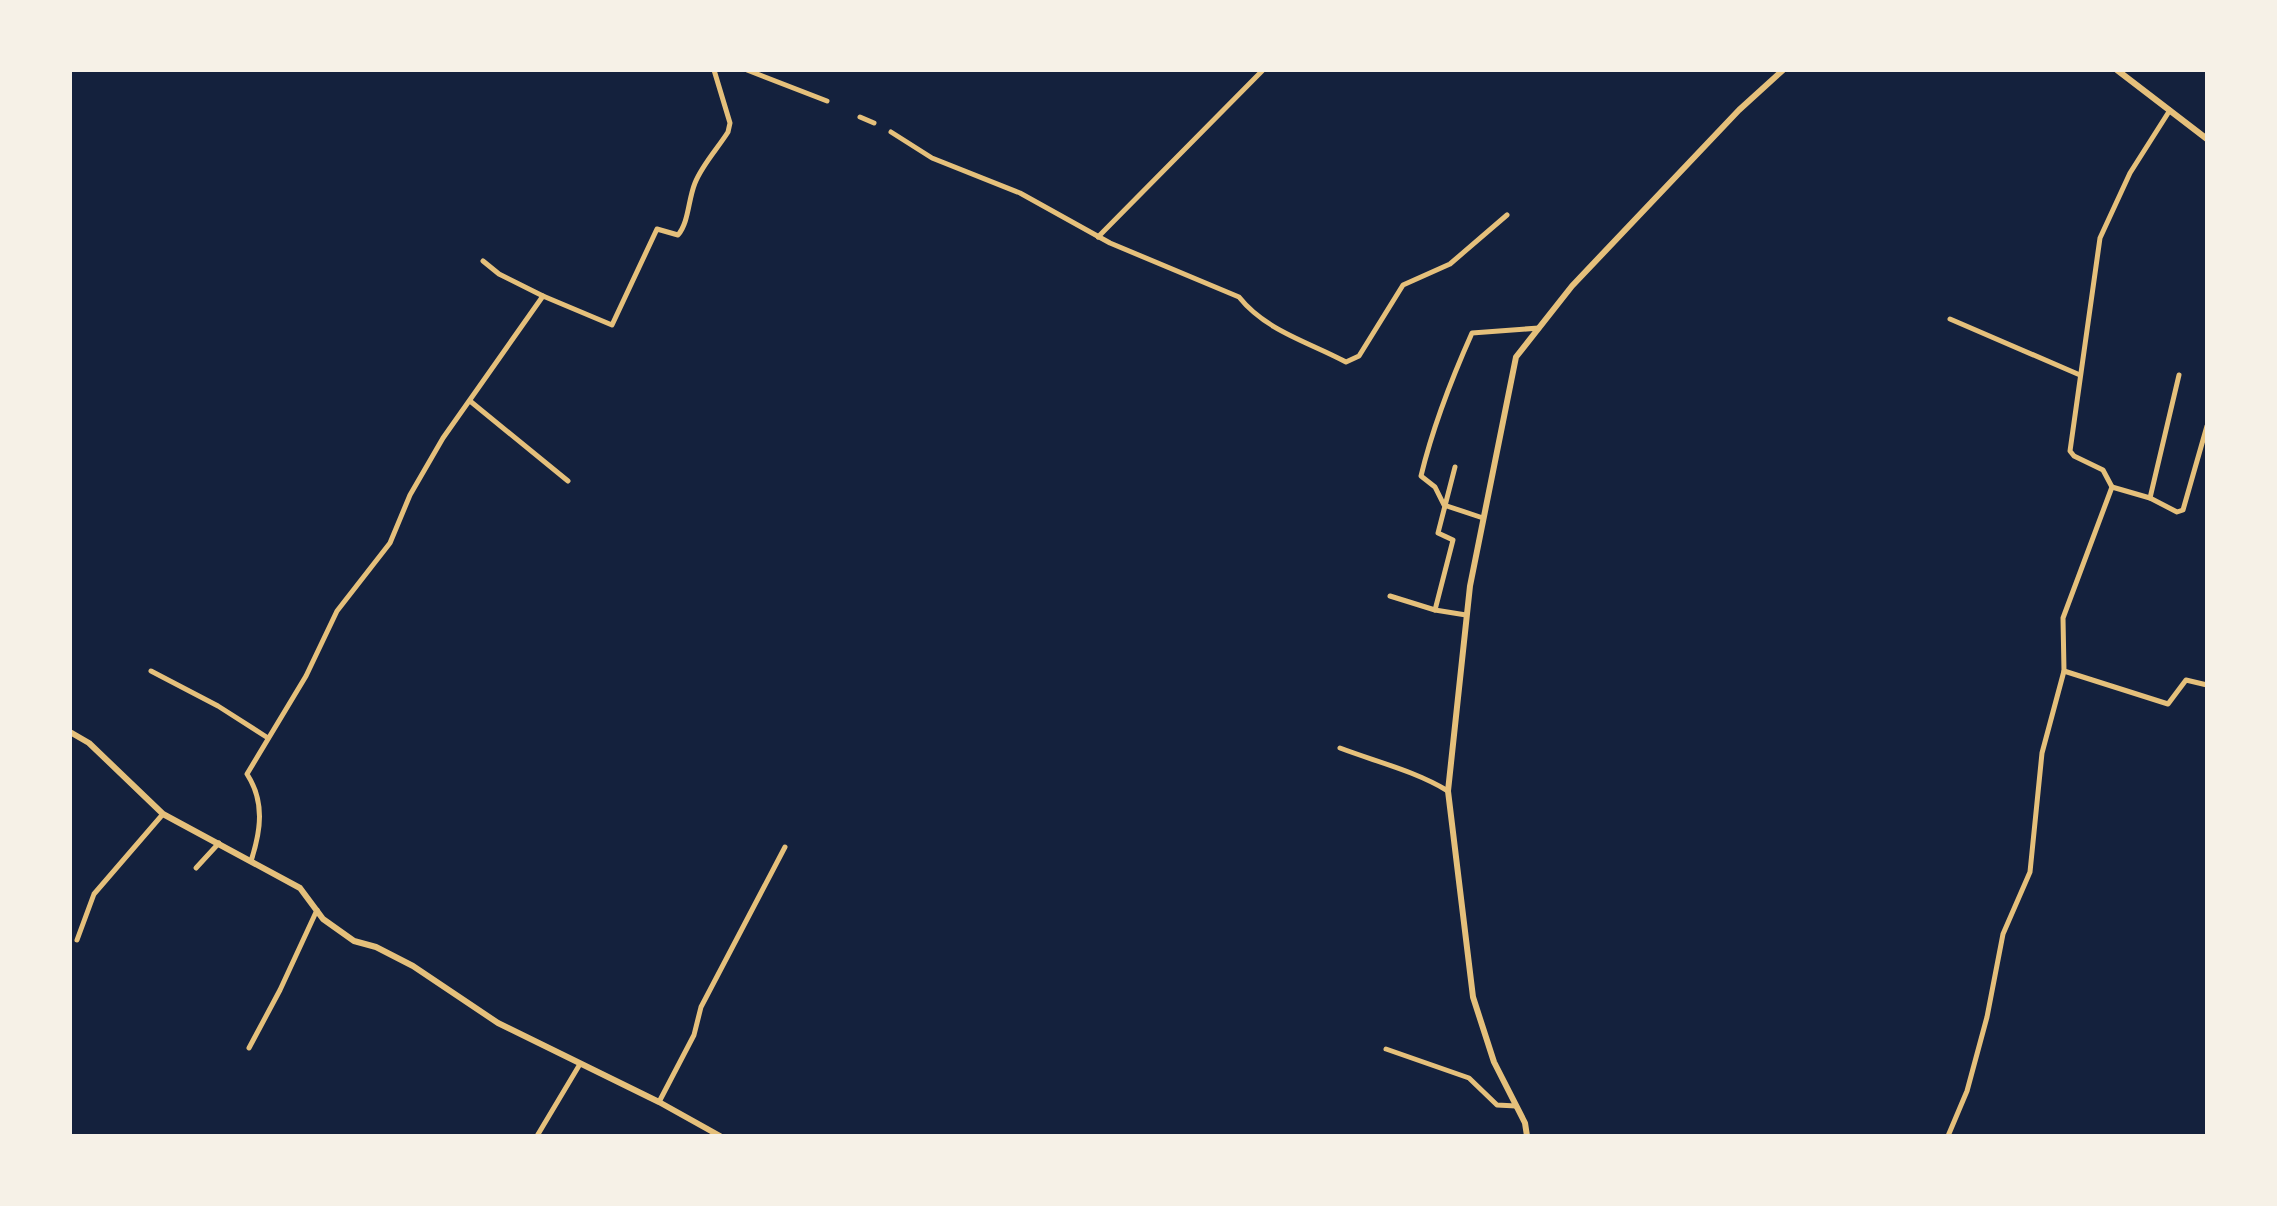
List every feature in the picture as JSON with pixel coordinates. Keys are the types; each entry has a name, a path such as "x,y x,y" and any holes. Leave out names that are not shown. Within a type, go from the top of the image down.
{"street":[{"path":"483,261 499,274 543,296 612,325 657,229 678,235 685,227 695,180 728,132 729,116 714,70"},
{"path":"747,70 827,102"},
{"path":"1098,237 1263,70"},
{"path":"1527,1136 1516,1106 1494,1062 1474,997 1448,791 1466,615 1516,357 1600,256 1739,110 1783,70"},
{"path":"2118,70 2207,139"},
{"path":"2170,110 2130,173 2100,238 2070,451 2074,456 2103,470 2112,487 2150,498 2177,512 2183,509 2207,426"},
{"path":"860,117 874,123"},
{"path":"891,132 932,158 1020,193 1098,237 1239,297 1252,314 1304,344 1323,349 1346,362 1359,356 1403,285 1450,264 1507,215"},
{"path":"251,861 260,834 261,815 256,788 247,774 306,676 337,611 355,584 390,543 415,485 543,296"},
{"path":"1950,319 2080,375"},
{"path":"1483,518 1444,505 1435,487 1421,476 1448,386 1472,333 1539,328"},
{"path":"2150,498 2179,375"},
{"path":"470,401 568,481"},
{"path":"1435,610 1452,540 1438,533 1455,467"},
{"path":"1948,1136 1967,1091 1987,1017 2003,934 2030,872 2042,753 2064,671 2063,618 2112,487"},
{"path":"1390,596 1435,610 1466,615"},
{"path":"151,671 218,706 268,738"},
{"path":"2064,671 2168,704 2186,680 2207,685"},
{"path":"70,732 89,743 163,814 300,888 323,919 354,941 376,947 413,966 498,1023 659,1102 720,1136"},
{"path":"1340,748 1393,769 1420,775 1448,791"},
{"path":"77,940 94,894 163,814"},
{"path":"196,868 219,843"},
{"path":"659,1102 694,1035 701,1007 785,848"},
{"path":"249,1048 281,990 317,910"},
{"path":"1386,1049 1469,1078 1497,1105 1516,1106"},
{"path":"537,1136 580,1064"}]}
